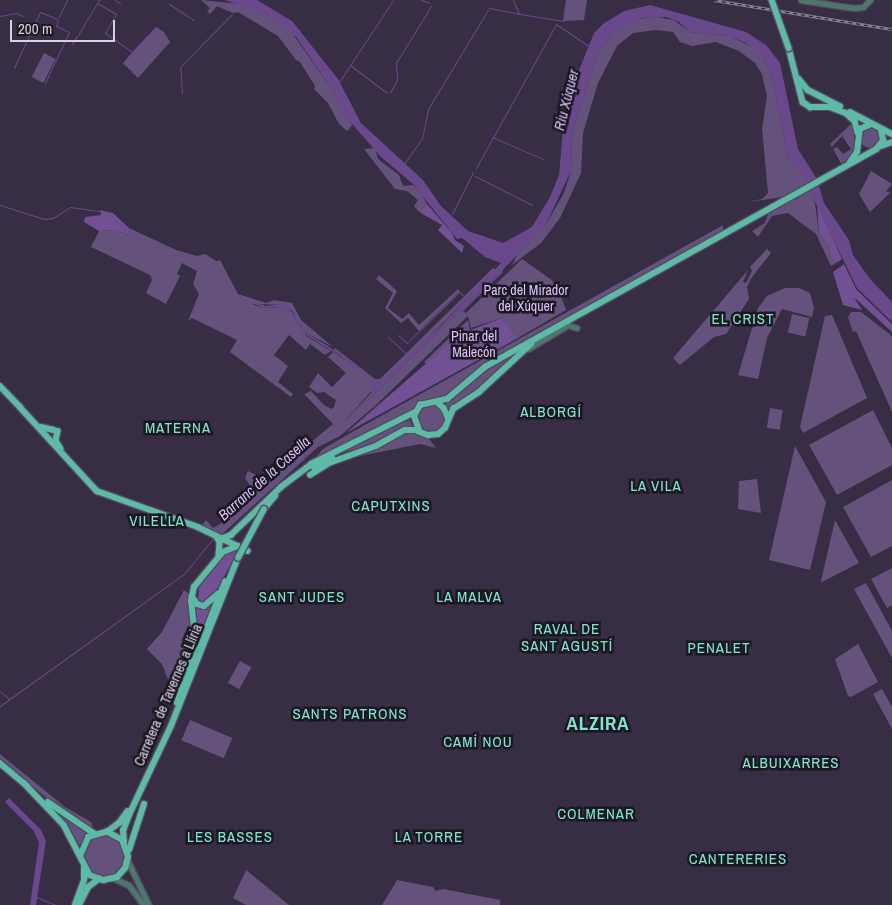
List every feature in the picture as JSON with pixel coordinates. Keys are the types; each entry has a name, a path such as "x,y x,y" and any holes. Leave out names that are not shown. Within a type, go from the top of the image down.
{"main road":[{"path":"772,0 789,48 802,97 810,107 836,108 851,116 858,133 858,142 856,154 846,166"},
{"path":"797,74 808,90 881,130 892,134"},
{"path":"802,97 808,90"},
{"path":"820,106 822,98"},
{"path":"858,133 863,126 871,124"},
{"path":"219,538 231,535 292,478 334,450 415,412 424,403 436,402 450,397 485,367 846,166 876,148 883,137 881,130"},
{"path":"858,142 866,150 892,142"},
{"path":"310,475 333,461 362,451 405,430 418,430 428,435 438,434 445,428 453,409 478,392 512,359 545,334"},
{"path":"0,386 84,479 103,494 209,532 219,538 232,542 250,549 239,546 232,542"},
{"path":"436,402 444,408 448,418"},
{"path":"415,412 414,420 418,430"},
{"path":"38,426 56,431"},
{"path":"38,426 61,448"},
{"path":"50,438 56,431"},
{"path":"56,431 56,441 84,479"},
{"path":"50,438 70,464"},
{"path":"285,486 322,462 362,451"},
{"path":"285,486 292,478"},
{"name":"Carretera de Tavernes a Llíria","path":"107,832 126,813 177,703 226,581 264,509 285,486"},
{"path":"177,703 196,646 192,593 220,550 219,538"},
{"path":"215,560 227,548 239,546"},
{"name":"Carretera de Tavernes a Llíria","path":"124,842 123,832 128,815 171,726 238,558"},
{"path":"192,593 197,604 207,605 226,581"},
{"path":"0,763 24,783 95,834"},
{"path":"24,783 57,816 81,855 84,880 77,905"},
{"path":"77,905 88,887 99,879 113,878 122,872 128,861 128,852 144,804"},
{"path":"81,855 85,842 95,834 107,832 124,842 128,852"},
{"path":"84,868 99,879"}],"street":[{"path":"801,0 853,8 863,7 870,0"},
{"path":"478,392 530,348 568,325 577,328"},
{"path":"128,861 149,905"},
{"path":"113,878 129,885 144,905"}],"green space":[{"path":"201,0 240,4 265,14 292,33 331,88 352,125 350,128 347,131 339,124 328,103 314,89 315,86 300,62 296,60 278,36 238,12 233,13 217,6 210,14 207,11 210,8"},
{"path":"566,0 587,0 584,20 563,21"},
{"path":"656,17 674,20 690,32 730,36 752,47 762,56 773,80 788,159 810,182 783,197 747,202 762,199 768,193 762,129 767,96 762,74 755,63 739,51 716,42 692,46 680,42 673,32 656,30 633,33 617,46 598,83 583,133 581,173 560,218 541,243 512,265 519,251 546,224 564,193 571,171 572,133 598,53 610,36 623,27 637,19"},
{"path":"156,27 164,32 170,42 138,78 123,63"},
{"path":"44,53 56,59 43,83 32,77"},
{"path":"853,122 855,150 842,165 833,149 837,147 843,154 851,149 842,136 832,147 830,144"},
{"path":"870,128 877,131 880,138 877,145 870,148 863,145 860,138 863,131"},
{"path":"375,148 378,159 399,175 403,186 413,185 422,195 427,204 419,212 414,206 418,200 407,191 395,189 364,149"},
{"path":"871,171 892,184 886,191 890,193 870,212 859,194"},
{"path":"813,189 819,233 829,243 831,258 836,263 831,266 816,234 788,213 772,216 758,237 752,231 765,223 768,214"},
{"path":"427,204 452,233 455,240 464,246 462,253 438,230 442,225 419,212"},
{"path":"817,204 842,259 836,263 831,258 829,244 819,233"},
{"path":"100,210 113,213 129,228 129,235 116,230 99,231 84,222 85,217 101,215"},
{"path":"723,225 723,230 484,365 441,400 423,400 408,416 375,427 315,458 323,449 354,431"},
{"path":"129,228 176,250 197,256 205,254 216,261 220,260 238,294 266,303 274,300 292,303 301,320 333,347 304,332 293,312 284,305 252,304 263,308 282,307 292,314 306,336 331,351 325,355 310,344 306,350 289,335 274,355 288,366 278,382 293,394 291,397 230,352 237,340 192,318 188,321 199,294 193,284 197,271 182,263 177,274 180,276 166,304 146,293 152,280 150,275 91,247 99,231 116,230 128,235"},
{"path":"767,249 771,253 752,277 747,287 749,299 726,334 714,337 680,365 673,358 748,270 743,282 746,283 752,271 750,267"},
{"name":"Parc del Mirador del Xúquer","path":"522,259 556,283 566,310 518,338 502,318 471,328 468,316 377,404 340,436 318,447 221,535 202,525 206,520 213,528 220,524 229,517 229,509 249,496 247,493 252,488 245,478 248,471 267,480 293,461 290,457 297,446 304,448 333,424 304,394 311,391 324,405 331,409 334,407 336,400 324,392 317,393 309,387 318,373 332,387 346,373 328,357 333,352 359,369 334,350 335,348 375,379 380,379 493,268 496,270 388,378 378,383 360,371 373,383 374,388 341,425 498,275 505,264 502,273 463,311 466,313"},
{"path":"844,264 856,289 892,324 892,332 856,299 844,298 855,299 862,310 843,305 833,272"},
{"path":"379,275 397,291 388,308 402,319 409,313 419,325 458,289 460,291 419,331 408,318 401,323 385,308 393,293 376,279"},
{"path":"785,288 799,288 810,293 814,308 812,317 782,309 767,338 758,379 738,375 758,308 767,296"},
{"path":"851,312 861,312 892,336 892,412 856,331 853,332 848,317"},
{"path":"792,314 810,318 805,337 788,333"},
{"path":"832,315 867,398 803,433 800,427 825,316"},
{"name":"Pinar del Malecón","path":"502,318 518,338 346,433 460,334"},
{"path":"468,320 470,329 427,364 424,362"},
{"path":"512,355 486,383 449,409 445,404 468,383"},
{"path":"431,404 441,408 445,418 441,428 431,432 421,428 417,418 421,408"},
{"path":"770,408 783,410 780,430 767,428"},
{"path":"873,410 892,448 892,465 837,495 809,445"},
{"path":"410,420 412,426 375,444 334,455 376,432"},
{"path":"410,432 430,440 436,448 420,444 360,456"},
{"path":"795,446 826,502 810,570 769,560"},
{"path":"757,479 761,513 738,509 739,481"},
{"path":"892,480 892,546 871,557 843,507"},
{"path":"835,520 859,563 822,582 821,581"},
{"path":"240,548 212,598 207,602 198,601 199,587 226,553"},
{"path":"892,568 892,605 887,608 871,579"},
{"path":"866,583 892,631 892,658 854,589"},
{"path":"184,590 188,593 195,643 184,675 169,682 162,664 147,649 162,632"},
{"path":"194,604 203,608 214,604 200,641"},
{"path":"858,644 878,682 851,697 848,696 835,659"},
{"path":"240,661 251,667 239,689 228,683"},
{"path":"882,689 892,707 892,729 873,694"},
{"path":"190,720 232,738 224,758 181,740"},
{"path":"0,754 65,807 91,822 94,830 49,800 0,760"},
{"path":"53,808 88,834 79,846 68,828"},
{"path":"101,836 109,836 116,839 122,845 125,856 122,867 116,873 109,876 101,876 94,873 88,867 85,860 85,852 88,845 94,839"},
{"path":"246,870 289,905 246,905 233,898"},
{"path":"397,880 433,887 435,891 443,889 500,900 500,905 382,905"}],"shaded area":[{"path":"225,0 257,0 292,21 338,79 361,123 423,180 441,206 468,231 503,243 532,227 550,197 559,175 564,119 577,75 594,33 603,24 624,11 650,5 746,32 766,45 780,63 798,149 817,179 824,203 849,240 853,255 870,279 892,302 892,322 857,288 815,202 812,186 788,159 773,80 762,56 746,43 730,36 690,32 679,22 666,17 641,18 610,36 598,53 572,133 571,171 546,224 498,275 339,427 371,393 373,383 340,356 301,332 294,316 282,307 263,308 251,302 266,306 284,304 296,316 304,332 328,346 379,383 442,325 501,263 485,257 462,238 457,239 413,184 381,157 346,117 331,88 296,37 265,14"},
{"path":"9,798 41,830 46,841 36,905 30,905 39,842 33,830 5,802"}],"waterway":[{"path":"59,17 67,0"},
{"path":"78,35 99,0"},
{"path":"115,0 120,3"},
{"path":"339,82 393,0"},
{"path":"421,0 430,3"},
{"path":"489,8 519,14 513,0"},
{"path":"97,3 116,14 105,33 132,52 123,63"},
{"path":"169,4 194,20"},
{"path":"390,93 397,80 396,63 431,6"},
{"path":"404,164 422,138 428,109 488,10"},
{"path":"14,68 40,12 57,19"},
{"path":"0,16 16,13 23,16"},
{"path":"182,93 180,67 232,14"},
{"path":"520,14 563,21"},
{"path":"45,83 69,32 56,26 58,19"},
{"path":"476,168 556,24 590,47"},
{"path":"132,52 147,36 159,28"},
{"path":"72,44 77,36"},
{"path":"350,65 387,93"},
{"path":"492,137 543,159"},
{"path":"452,214 472,174"},
{"path":"475,176 532,205"},
{"path":"0,205 44,219 53,218 70,207 106,212 126,230 172,253 194,260 210,258 234,296 252,302"},
{"path":"398,335 407,343 459,292 465,297"},
{"path":"388,337 406,354"},
{"name":"Barranc de la Casella","path":"217,534 342,422"},
{"name":"Barranc de la Casella","path":"0,706 184,574 214,537"},
{"path":"0,691 9,699"},
{"path":"36,897 56,905"}],"railway":[{"path":"714,0 892,29"}],"district":[{"name":"EL CRIST","path":"743,319"},
{"name":"ALBORGÍ","path":"551,412"},
{"name":"MATERNA","path":"178,428"},
{"name":"LA VILA","path":"656,486"},
{"name":"CAPUTXINS","path":"391,506"},
{"name":"VILELLA","path":"157,521"},
{"name":"SANT JUDES","path":"302,597"},
{"name":"LA MALVA","path":"469,597"},
{"name":"RAVAL DE SANT AGUSTÍ","path":"567,636"},
{"name":"PENALET","path":"719,648"},
{"name":"SANTS PATRONS","path":"350,714"},
{"name":"ALZIRA","path":"598,724"},
{"name":"CAMÍ NOU","path":"478,742"},
{"name":"ALBUIXARRES","path":"791,763"},
{"name":"COLMENAR","path":"596,814"},
{"name":"LES BASSES","path":"230,837"},
{"name":"LA TORRE","path":"429,837"},
{"name":"CANTERERIES","path":"738,859"}],"water label":[{"name":"Riu Xúquer","path":"566,100"}]}
